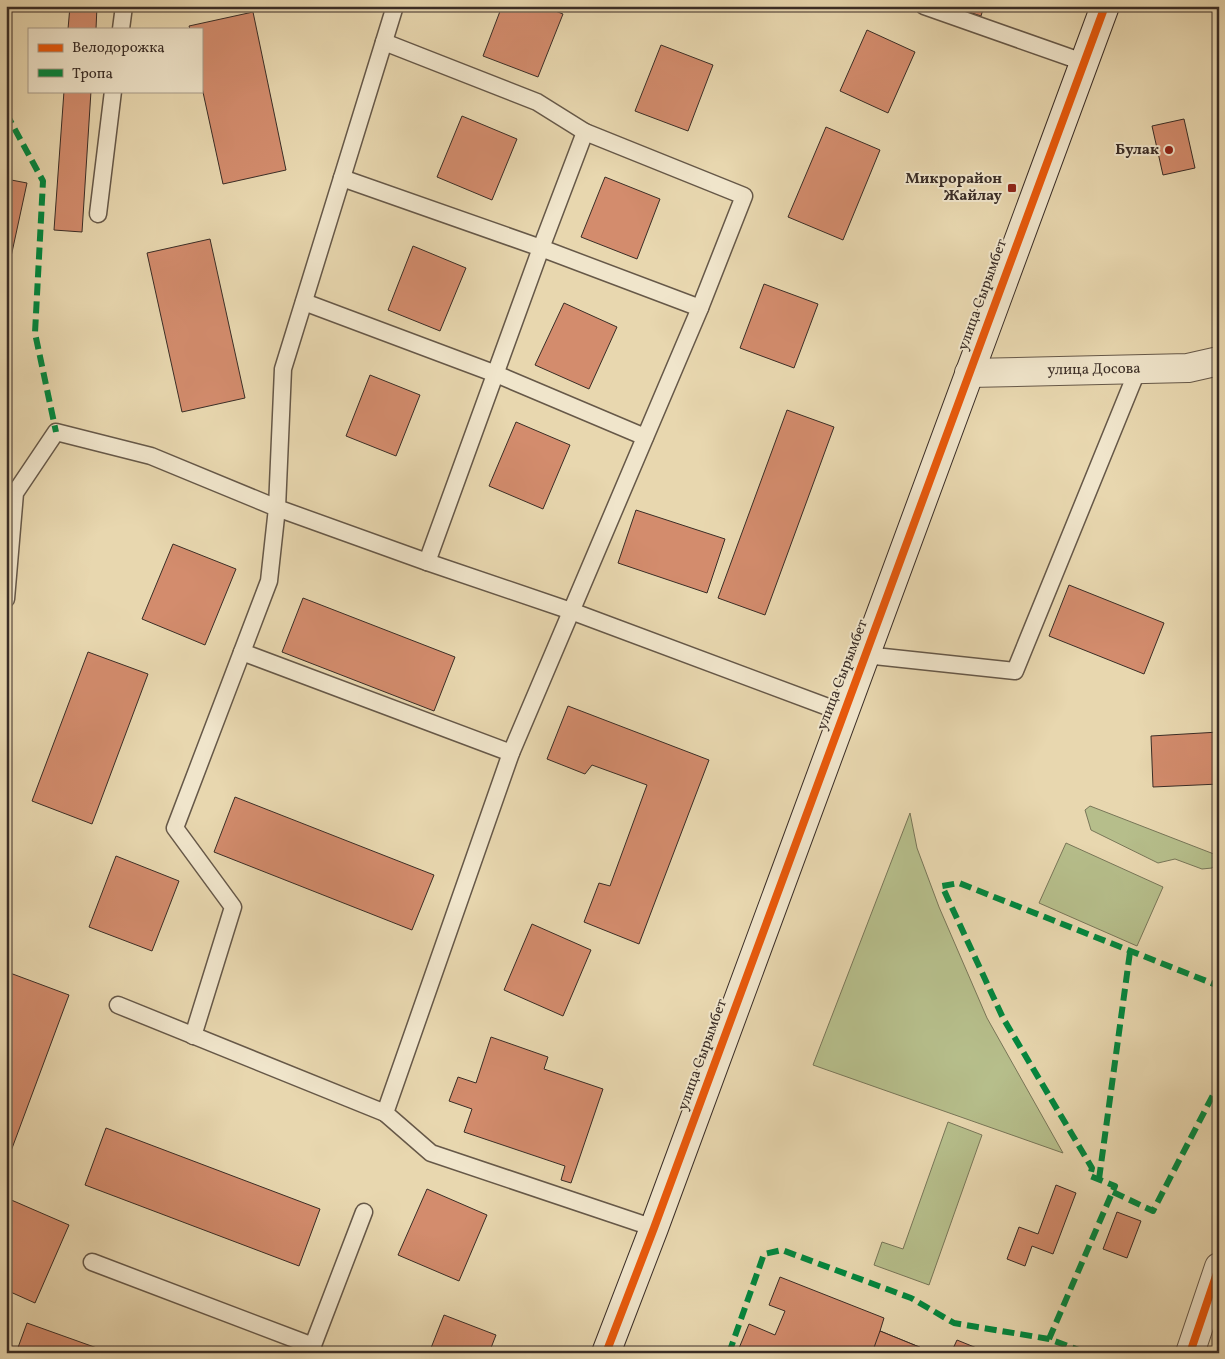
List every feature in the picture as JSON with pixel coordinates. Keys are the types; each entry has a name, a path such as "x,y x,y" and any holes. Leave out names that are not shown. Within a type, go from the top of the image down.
{"street":[{"name":"улица Сырымбет","path":"606,1353 654,1228 1105,6"},
{"name":"улица Досова","path":"969,373 1188,368 1219,360"},
{"path":"1190,1353 1219,1267"}],"lane":[{"path":"121,28 124,6"},
{"path":"193,1036 233,907 175,828 269,581 277,508 283,369 395,6"},
{"path":"924,6 1083,62"},
{"path":"384,42 536,102 585,132 744,196 700,308 511,753 385,1113"},
{"path":"98,214 113,92"},
{"path":"427,562 540,248 585,132"},
{"path":"342,178 540,248 700,308"},
{"path":"304,302 496,374 645,437"},
{"path":"865,655 1015,671 1138,369"},
{"path":"6,599 15,493 56,432 151,456 277,508 571,611 844,713"},
{"path":"242,652 511,753"},
{"path":"118,1006 385,1113 431,1153 654,1228"},
{"path":"92,1262 312,1350 364,1212"}],"green space":[{"path":"1090,806 1219,856 1219,860 1212,868 1202,869 1175,859 1158,863 1091,830 1085,810"},
{"path":"910,813 917,848 939,907 987,1018 1063,1153 813,1065"},
{"path":"1066,843 1163,887 1137,946 1039,903"},
{"path":"948,1122 982,1135 929,1285 874,1265 882,1242 903,1249"}],"building":[{"path":"70,6 97,6 96,28 68,28"},
{"path":"502,6 543,6 563,14 538,77 483,56"},
{"path":"951,6 984,6 981,16"},
{"path":"253,12 286,170 223,184 202,88 202,28 190,28 189,26"},
{"path":"867,30 915,52 888,113 840,91"},
{"path":"661,45 713,65 688,131 635,111"},
{"path":"64,92 91,92 82,232 54,230"},
{"path":"462,116 517,139 492,200 437,177"},
{"path":"1184,119 1195,168 1163,175 1152,126"},
{"path":"826,127 880,150 843,240 788,217"},
{"path":"605,177 660,199 637,259 581,237"},
{"path":"6,179 27,183 6,280"},
{"path":"210,239 245,398 182,412 147,253"},
{"path":"413,246 466,268 440,331 388,310"},
{"path":"764,284 818,304 794,368 740,348"},
{"path":"564,303 617,327 589,389 535,365"},
{"path":"370,375 420,395 396,456 346,436"},
{"path":"787,410 834,427 765,615 718,598"},
{"path":"516,422 570,445 543,509 489,486"},
{"path":"636,510 725,539 707,593 618,563"},
{"path":"173,544 236,569 205,645 142,619"},
{"path":"1069,585 1164,623 1144,674 1049,636"},
{"path":"303,598 455,657 434,711 282,652"},
{"path":"88,652 148,674 92,824 32,801"},
{"path":"568,706 709,760 639,944 584,922 599,883 610,886 647,785 592,765 585,774 547,759"},
{"path":"1219,732 1219,784 1153,787 1151,736"},
{"path":"235,797 434,875 412,930 214,852"},
{"path":"116,856 179,881 152,951 89,927"},
{"path":"532,924 591,950 563,1016 504,990"},
{"path":"10,973 69,995 11,1151 6,1150 6,983"},
{"path":"491,1037 548,1057 544,1069 603,1089 571,1183 561,1180 565,1166 464,1132 472,1109 449,1101 458,1077 476,1083"},
{"path":"106,1128 320,1209 299,1266 85,1185"},
{"path":"1056,1185 1076,1193 1053,1254 1032,1246 1025,1266 1007,1259 1019,1227 1038,1234"},
{"path":"427,1189 487,1215 459,1281 398,1255"},
{"path":"9,1199 69,1225 35,1303 6,1290 6,1205"},
{"path":"1117,1212 1141,1221 1127,1258 1103,1249"},
{"path":"780,1277 884,1318 880,1331 934,1353 737,1353 749,1324 775,1335 785,1311 769,1305"},
{"path":"444,1315 496,1335 489,1353 429,1353"},
{"path":"27,1323 111,1353 16,1353"},
{"path":"880,1331 934,1353 872,1353"},
{"path":"957,1340 989,1353 951,1353"}],"marked path":[{"path":"6,113 43,181 35,333 56,432"},
{"path":"1049,1339 1115,1186 1090,1176 1092,1168 1003,1018 942,886 959,883 1219,986"},
{"path":"1099,1179 1130,952"},
{"path":"1113,1192 1153,1211 1213,1095 1219,1088"},
{"path":"729,1353 764,1254 782,1250 911,1298 954,1323 1049,1339 1087,1353"}],"cycle path":[{"path":"606,1353 654,1228 1105,6"},
{"path":"1190,1353 1219,1267"}],"place":[{"name":"Булак","path":"1169,150"},
{"name":"Микрорайон Жайлау","path":"1012,188"}]}
